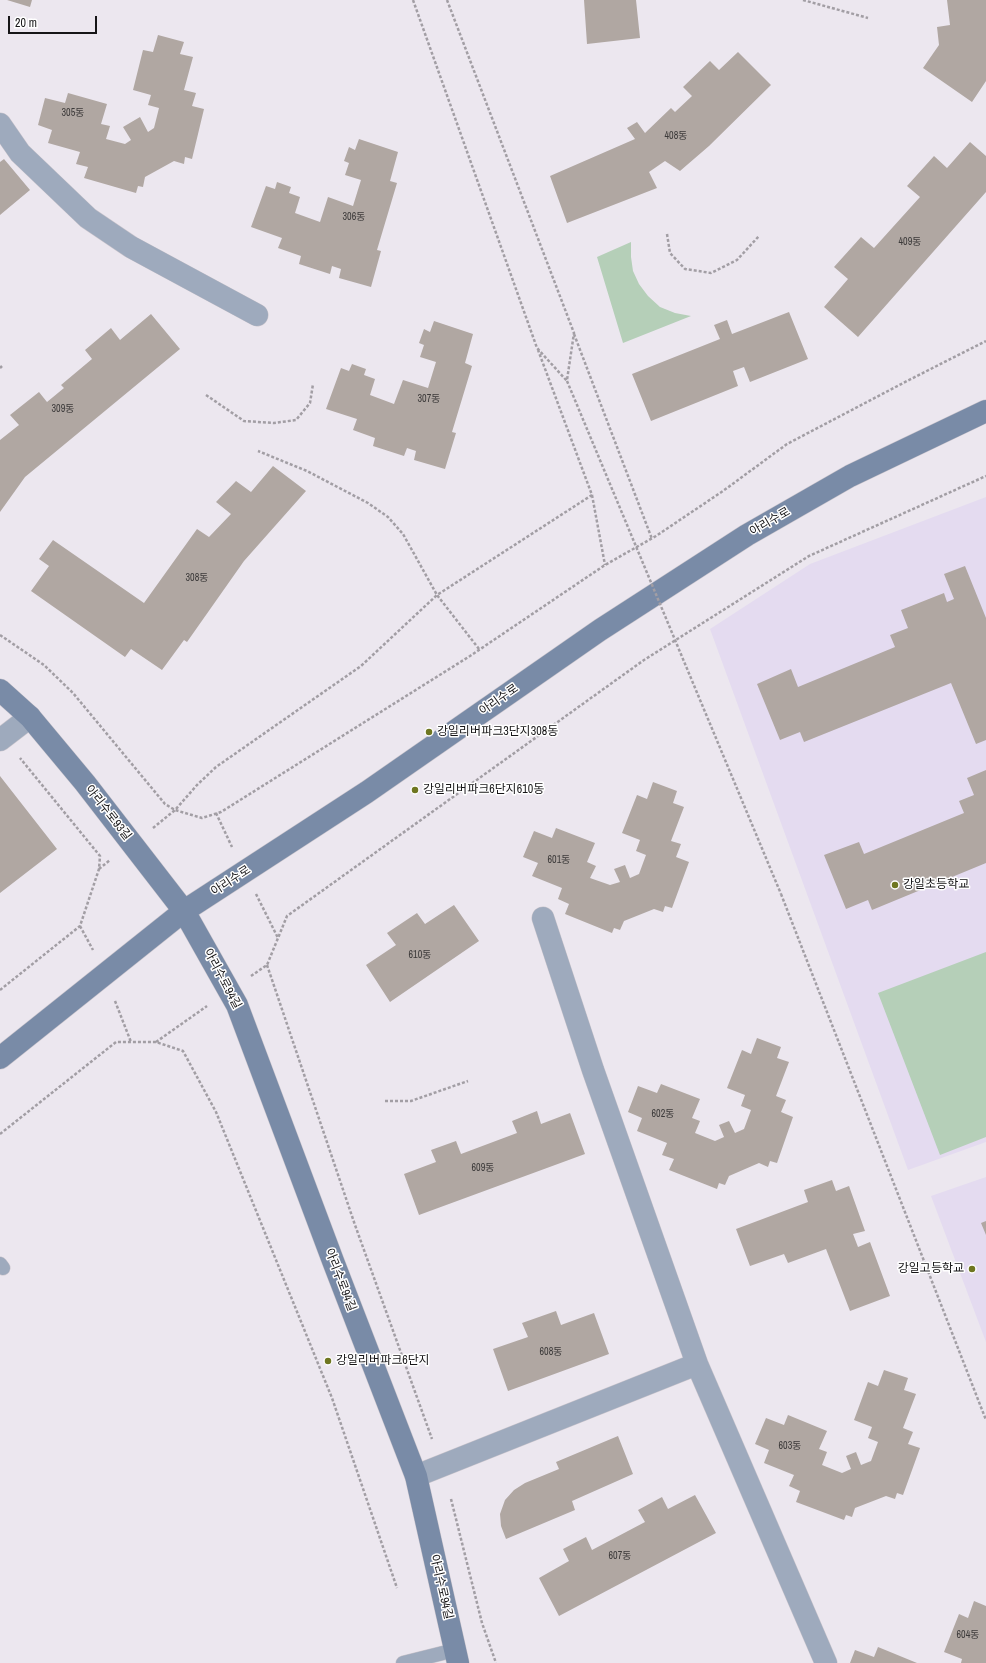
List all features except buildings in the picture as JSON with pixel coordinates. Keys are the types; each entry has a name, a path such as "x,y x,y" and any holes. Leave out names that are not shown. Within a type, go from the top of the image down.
{"main road":[{"name":"아리수로","path":"0,1058 184,911 367,792 600,630 748,535 850,476 986,411"},
{"name":"아리수로93길","path":"0,690 30,717 85,783 184,911"},
{"name":"아리수로94길","path":"184,911 237,1005 330,1254 416,1476 457,1656"}],"street":[{"path":"0,124 20,153 88,218 130,247 256,315"},
{"path":"2,739 30,717"},
{"path":"543,918 593,1070 697,1364 826,1663"},
{"path":"416,1476 697,1364"}],"lane":[{"path":"403,1663 457,1656"}],"path":[{"path":"413,0 537,348 592,495 605,565"},
{"path":"447,0 652,539"},
{"path":"803,0 868,18"},
{"path":"667,234 670,253 685,269 711,273 737,260 759,236"},
{"path":"567,380 574,333"},
{"path":"0,635 44,664 73,693 165,804 175,810 202,818 221,812 479,649 605,565 652,539 723,491 787,444 907,380 986,341"},
{"path":"537,348 567,380 781,894 986,1420"},
{"path":"206,395 244,421 274,423 296,420 310,403 313,384"},
{"path":"258,450 314,475 368,503 388,517 403,534 437,596 479,649"},
{"path":"496,1663 482,1623 442,1466 355,1225 267,965 287,916 650,655 810,556 986,476"},
{"path":"175,810 197,785 216,767 360,666 437,596 592,495"},
{"path":"0,990 80,926 99,869 100,856 2,739"},
{"path":"0,1134 116,1042 156,1042 183,1051 216,1112 332,1398 397,1588"},
{"path":"385,1101 411,1101 468,1081"}],"shaded area":[{"name":"강일초등학교","path":"986,497 986,1142 908,1170 710,629 810,564"},
{"name":"강일고등학교","path":"986,1177 986,1342 931,1196"}],"green space":[{"path":"631,242 633,271 639,284 648,296 660,307 675,313 691,316 623,343 597,257"},
{"path":"986,952 986,1137 940,1155 878,993"}],"place":[{"name":"강일리버파크3단지308동","path":"429,732"},
{"name":"강일리버파크6단지610동","path":"415,790"},
{"name":"강일초등학교","path":"895,885"},
{"name":"강일고등학교","path":"972,1269"},
{"name":"강일리버파크6단지","path":"328,1361"}]}
